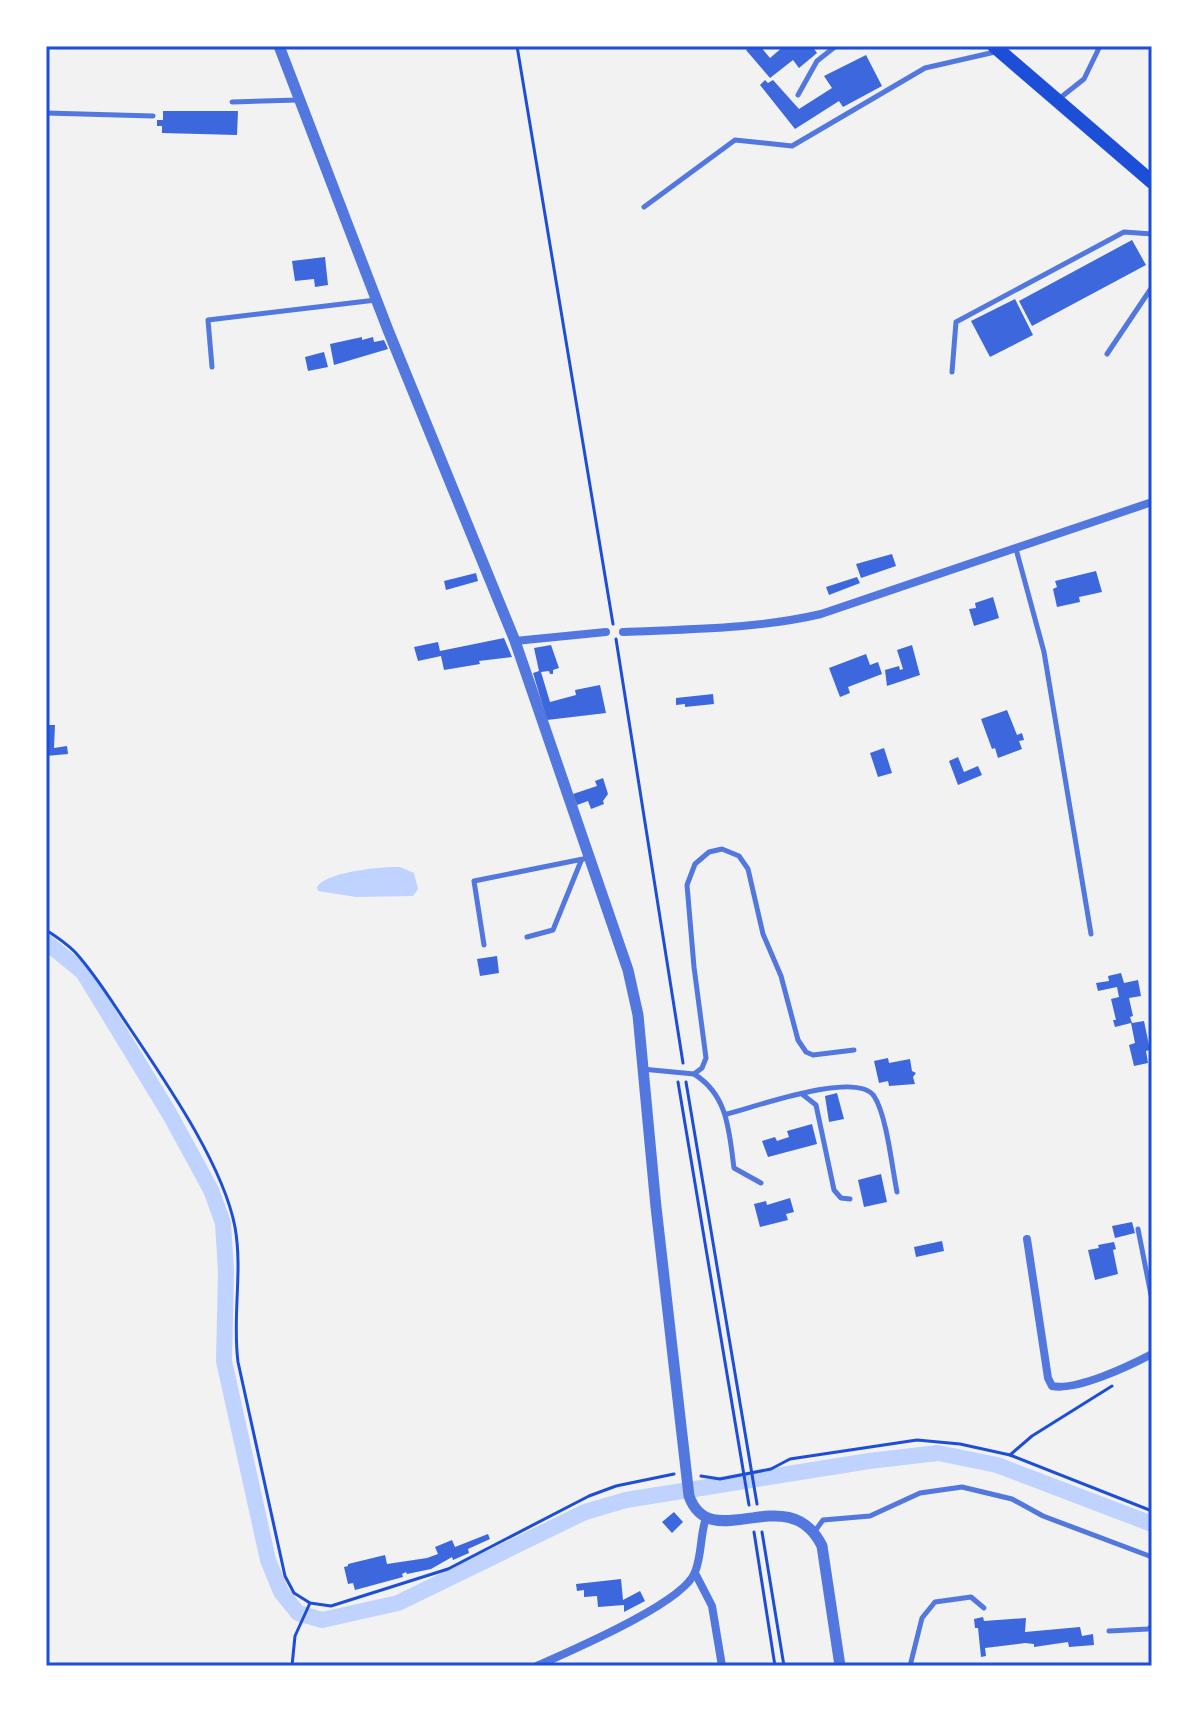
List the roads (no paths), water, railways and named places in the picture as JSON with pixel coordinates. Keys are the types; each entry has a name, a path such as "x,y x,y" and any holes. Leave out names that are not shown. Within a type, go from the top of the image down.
{"main road":[{"path":"997,48 1152,182"}],"street":[{"path":"279,46 377,300 515,641 584,859 628,970 638,1015 689,1496 706,1518 721,1521 788,1515 815,1531 822,1546 840,1666"},
{"path":"620,635 795,620 889,592 1152,502"},
{"path":"515,641 606,632"},
{"path":"1027,1239 1048,1378 1052,1386 1060,1388 1130,1366 1152,1354"},
{"path":"537,1666 663,1604 683,1590 695,1573 700,1534 706,1518"},
{"path":"695,1573 712,1606 722,1666"}],"lane":[{"path":"798,95 817,61 836,46"},
{"path":"1057,101 1084,79 1100,46"},
{"path":"644,207 735,140 792,146 925,68 997,48"},
{"path":"232,102 299,100"},
{"path":"46,113 153,116"},
{"path":"952,372 956,322 1124,232 1152,234"},
{"path":"1107,354 1152,287"},
{"path":"212,367 208,320 377,300"},
{"path":"1016,549 1044,652 1091,934"},
{"path":"694,1074 702,1068 706,1058 687,885 695,864 709,852 722,849 739,856 748,869 763,934 781,976 798,1040 806,1052 813,1055 854,1050"},
{"path":"527,937 553,930 584,859"},
{"path":"484,945 474,881 584,859"},
{"path":"642,1069 694,1074 706,1081 727,1114 734,1168 761,1183"},
{"path":"727,1114 802,1094 846,1085 862,1086 872,1093 880,1107 897,1192"},
{"path":"802,1094 816,1105 834,1190 841,1198 850,1199"},
{"path":"1138,1229 1152,1300"},
{"path":"815,1531 823,1520 870,1516 920,1493 962,1487 1012,1499 1043,1516 1152,1557"},
{"path":"910,1666 922,1618 935,1602 971,1597 984,1608"},
{"path":"1109,1631 1148,1629 1152,1626"},
{"path":"563,1654 565,1666"}],"water":[{"path":"400,867 414,873 418,889 413,896 356,897 318,891 317,887 331,877 368,869"}],"waterway":[{"path":"46,942 83,972 169,1113 211,1190 223,1223 226,1271 224,1361 268,1560 281,1592 298,1613 322,1620 398,1603 585,1512 626,1500 938,1453 997,1465 1152,1524"}]}
